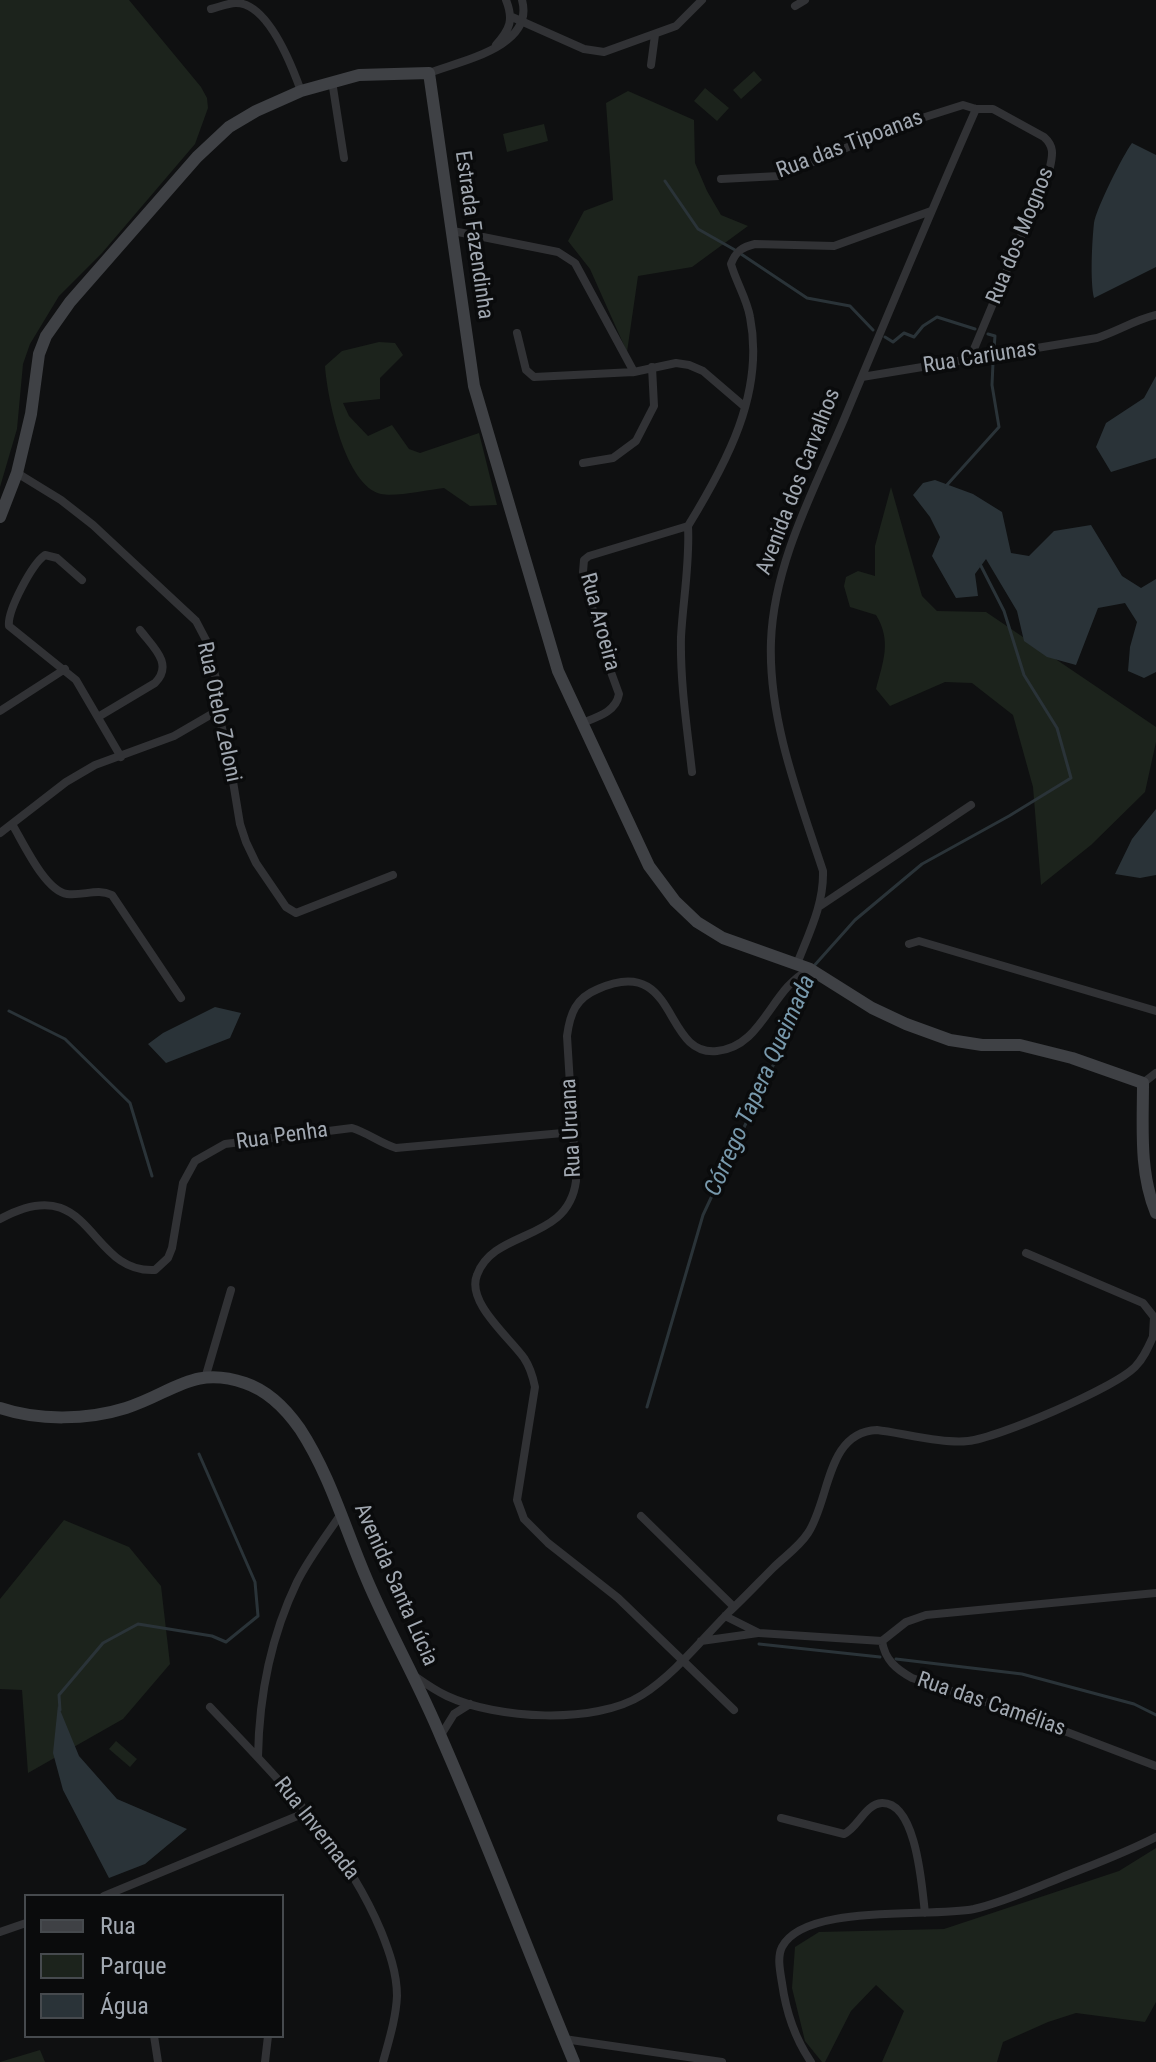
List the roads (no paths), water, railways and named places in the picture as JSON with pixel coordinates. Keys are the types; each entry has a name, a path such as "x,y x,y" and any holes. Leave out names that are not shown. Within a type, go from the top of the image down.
{"street":[{"path":"0,517 17,473 31,414 39,354 56,318 213,142 229,127 256,111 301,91 359,75 429,73 493,49 509,40 522,21 524,12 521,0 507,2 512,17 507,32 493,49"},
{"path":"512,17 593,52 604,52 676,26 702,0"},
{"path":"795,6 805,0"},
{"path":"211,9 234,2 247,4 259,12 293,69 301,91"},
{"path":"651,65 655,35"},
{"name":"Estrada Fazendinha","path":"429,73 474,386 558,671 649,866 675,901 697,922 723,938 797,964"},
{"path":"332,81 344,158"},
{"name":"Rua das Tipoanas","path":"721,179 779,176 945,109 963,105 976,109"},
{"name":"Avenida dos Carvalhos","path":"797,964 819,907 824,889 823,871 781,730 771,642 775,602 784,568 976,109"},
{"name":"Rua dos Mognos","path":"969,361 1053,153 1051,143 1044,137 993,109 976,109"},
{"path":"692,772 681,674 688,526 741,427 752,362 750,314 731,264 735,253 755,244 834,246 931,211"},
{"path":"453,231 567,256 581,274 634,372"},
{"name":"Rua Cariunas","path":"862,377 1097,338 1136,320 1156,315"},
{"path":"517,333 526,370 534,377 634,372 676,363 703,371 745,407"},
{"path":"583,463 613,458 636,441 654,406 652,367"},
{"name":"Rua Otelo Zeloni","path":"17,473 61,500 93,525 196,621 207,642 216,679 217,711 227,745 240,824 256,863 290,911 296,913 393,875"},
{"name":"Rua Aroeira","path":"582,723 603,715 615,706 619,694 604,653 583,572 584,560 688,526"},
{"path":"82,580 57,558 45,555 35,565 8,616 9,626 76,680 121,757"},
{"path":"98,717 155,683 162,675 161,656 140,630"},
{"path":"0,711 65,669"},
{"path":"0,833 66,782 95,765 174,736 217,711"},
{"path":"819,907 971,805"},
{"path":"12,824 43,875 56,889 66,894 103,891 112,895 181,998"},
{"path":"909,944 919,941 1156,1011"},
{"path":"797,964 872,1008 950,1040 982,1045 1020,1045 1072,1058 1143,1083"},
{"name":"Rua Uruana","path":"683,1659 618,1598 534,1532 524,1519 517,1500 535,1387 525,1359 481,1305 475,1293 476,1276 485,1260 560,1217 570,1207 576,1181 567,1036 569,1018 575,1004 603,986 630,981 643,983 663,1000 682,1033 693,1044 703,1051 716,1052 745,1042 789,982 813,971"},
{"path":"1143,1083 1156,1073"},
{"path":"1143,1083 1144,1166 1148,1193 1156,1213"},
{"name":"Rua Penha","path":"0,1219 22,1208 58,1207 77,1218 127,1265 145,1271 155,1270 168,1258 172,1248 187,1173 195,1161 225,1144 352,1128 396,1148 574,1132"},
{"path":"415,1677 449,1697 470,1704 526,1714 594,1713 638,1697 683,1659 808,1533 839,1452 850,1438 864,1430 965,1442 997,1435 1116,1382 1135,1367 1155,1333 1154,1317 1143,1303 1026,1253"},
{"path":"0,1408 17,1413 53,1416 104,1413 151,1399 206,1375 231,1290"},
{"name":"Avenida Santa Lúcia","path":"206,1375 253,1386 282,1406 309,1444 371,1590 441,1735 574,2062"},
{"path":"258,1757 259,1712 286,1607 308,1561 341,1514"},
{"path":"641,1516 734,1607"},
{"path":"701,1641 759,1633 882,1641 906,1622 926,1615 1156,1593"},
{"path":"725,1616 759,1633"},
{"name":"Rua das Camélias","path":"882,1641 889,1661 912,1678 1004,1708 1156,1766"},
{"path":"683,1659 734,1710"},
{"path":"441,1735 454,1714 470,1704"},
{"name":"Rua Invernada","path":"210,1707 307,1812 360,1884 390,1953 397,1993 396,2012 383,2062"},
{"path":"781,1818 844,1834 876,1805 887,1804 895,1809 911,1830 925,1913"},
{"path":"124,1893 307,1812"},
{"path":"811,2062 791,2027 779,1960 784,1943 803,1927 816,1921 952,1913 1007,1899 1156,1837"},
{"path":"0,1932 24,1924"},
{"path":"154,2038 158,2062"},
{"path":"265,2062 268,2038"},
{"path":"564,2039 722,2062"}],"water":[{"path":"1132,143 1156,155 1156,267 1094,298 1094,223 1110,182"},
{"path":"1156,376 1156,458 1111,472 1096,447 1106,423 1144,398"},
{"path":"935,480 973,494 1002,512 1011,553 1029,556 1054,531 1091,525 1122,576 1141,588 1156,579 1156,672 1144,678 1128,671 1137,622 1125,603 1098,608 1076,665 1047,657 1024,641 1017,611 986,559 975,574 978,596 956,598 932,556 940,537 930,517 913,495 923,483"},
{"path":"1156,809 1156,875 1140,878 1115,874 1132,839"},
{"path":"215,1007 241,1013 230,1038 166,1063 148,1044 163,1033"},
{"path":"58,1705 79,1756 117,1799 187,1829 145,1864 109,1878 63,1790 53,1753"}],"waterway":[{"name":"Córrego Tapera Queimada","path":"665,181 698,229 735,250"},
{"name":"Córrego Tapera Queimada","path":"741,254 807,298 850,306 873,330"},
{"name":"Córrego Tapera Queimada","path":"885,337 893,342 904,333 914,337 937,317 975,329"},
{"name":"Córrego Tapera Queimada","path":"988,334 995,336 994,349"},
{"name":"Córrego Tapera Queimada","path":"946,486 999,427 992,385 993,363"},
{"name":"Córrego Tapera Queimada","path":"813,967 855,920 922,864 1071,778 1057,728 1024,675 1004,611 980,564"},
{"name":"Córrego Tapera Queimada","path":"647,1407 703,1215 777,1057 809,974"},
{"path":"9,1011 65,1039 130,1103 152,1176"},
{"path":"60,1710 59,1695 103,1643 138,1624 212,1636 226,1642 258,1616 255,1582 199,1454"},
{"path":"759,1644 880,1657"},
{"path":"896,1659 1022,1674 1134,1704 1156,1715"}]}
